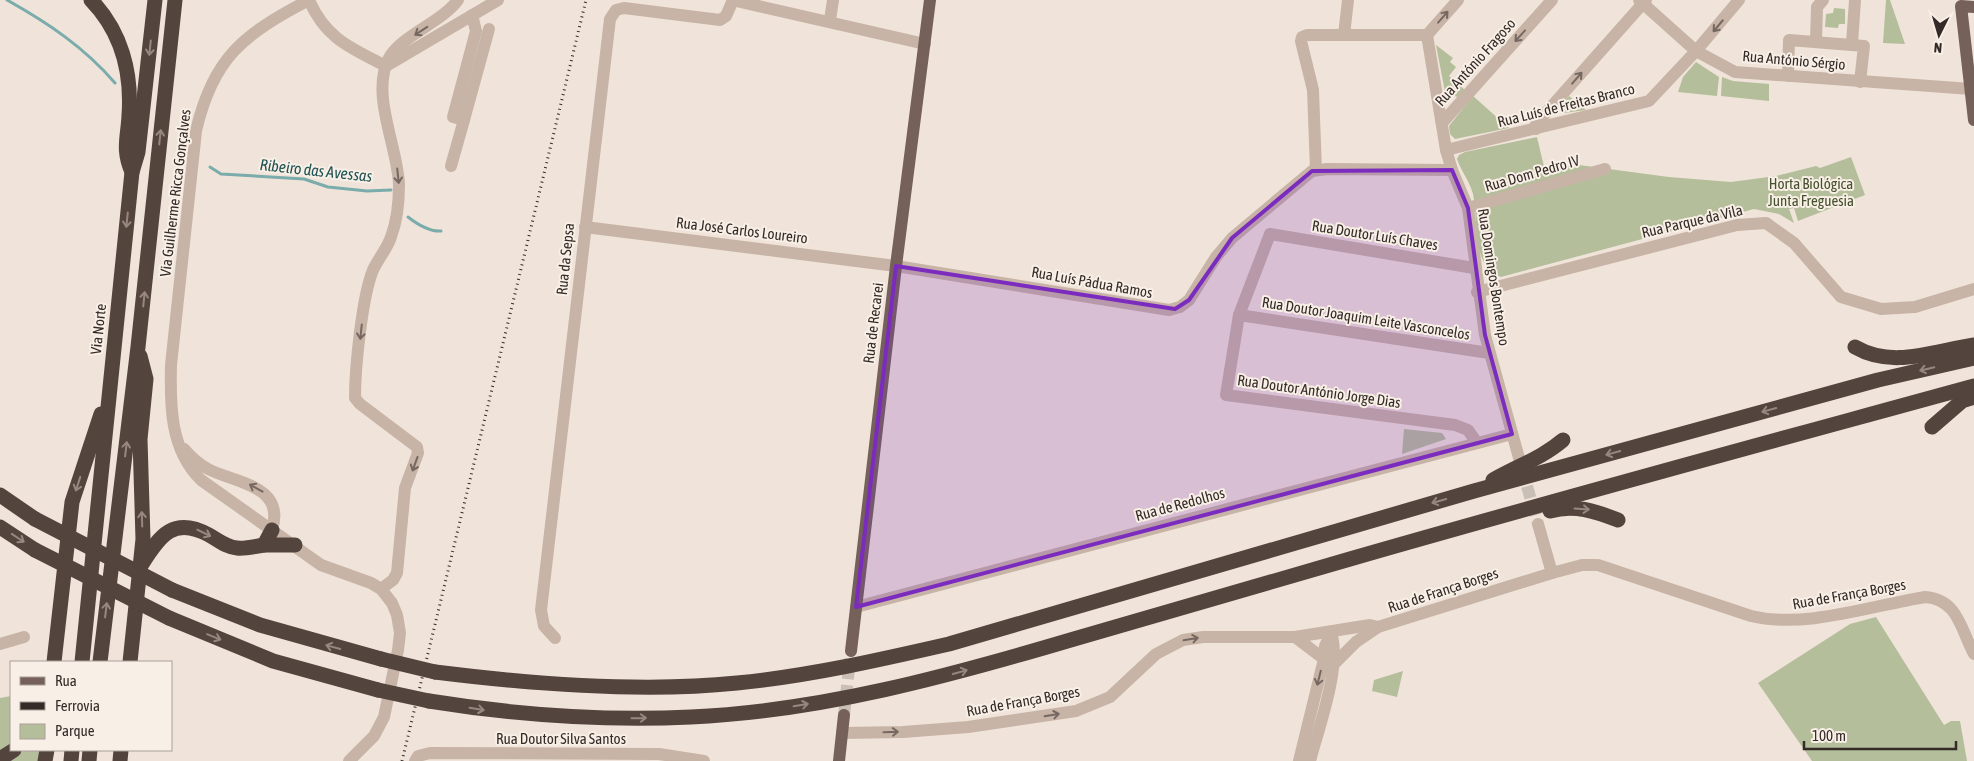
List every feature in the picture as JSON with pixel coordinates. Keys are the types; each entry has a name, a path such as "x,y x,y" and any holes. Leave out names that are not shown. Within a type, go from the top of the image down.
{"highway":[{"path":"91,0 114,29 125,60 130,90 126,156 132,172"},
{"name":"Via Norte","path":"82,661 132,172 138,152 155,0"},
{"path":"100,661 138,347 174,0"},
{"path":"1855,347 1868,354 1882,358 1910,358 1974,345"},
{"path":"130,661 143,539 140,439 146,379 138,347"},
{"path":"0,495 35,518 172,590 260,625 381,659 435,672 534,683 688,686 738,683 861,664 949,644 1474,491 1878,380 1974,358"},
{"path":"0,527 35,550 169,618 273,661 378,690 495,712 559,717 694,717 744,712 854,696 958,673 1482,521 1974,386"},
{"path":"53,659 72,502 109,388"},
{"path":"1932,427 1962,402 1974,397"},
{"path":"1474,491 1517,466 1539,458 1562,440"},
{"path":"1482,521 1520,520 1563,508 1593,510 1618,520"},
{"path":"140,567 160,538 173,528 195,529 225,545 237,548 264,545 295,545"},
{"path":"264,545 272,530"},
{"path":"0,759 12,751"}],"main road":[{"name":"Rua de Recarei","path":"851,651 896,266 930,0"},
{"path":"1974,7 1960,3 1974,120"},
{"path":"839,761 844,715"}],"street":[{"path":"309,0 322,25 330,34 357,52 386,66"},
{"name":"Via Guilherme Ricca Gonçalves","path":"309,0 268,21 245,38 229,55 202,103 196,131 171,365 170,402 178,439 184,458 191,470 247,514 295,545 321,565 371,583 381,589"},
{"path":"349,761 380,727 398,650 400,633 398,615 381,589 397,573 405,488 418,452 417,447 360,404 355,398 363,319 373,271 391,238 396,217 399,186 395,155 385,112 384,84 386,66 392,53 438,20 458,0"},
{"path":"386,66 498,0"},
{"path":"732,0 830,20 925,44"},
{"name":"Rua da Sepsa","path":"555,638 544,626 541,610 610,18 616,10 624,8 720,20 726,16 732,0"},
{"path":"830,20 834,0"},
{"path":"1344,35 1348,0"},
{"path":"1452,170 1316,170 1313,90 1301,41 1302,37 1307,35 1428,35 1458,0"},
{"name":"Rua António Fragoso","path":"1442,123 1552,0"},
{"name":"Rua Luís de Freitas Branco","path":"1446,150 1649,100 1696,51 1739,0"},
{"path":"1816,42 1817,7 1823,0"},
{"path":"1852,44 1855,0"},
{"path":"1536,129 1536,124 1642,1"},
{"name":"Rua António Sérgio","path":"1642,1 1696,51 1735,72 1971,89"},
{"path":"472,15 476,30 473,65"},
{"path":"451,166 464,120 453,117 489,29"},
{"name":"Rua Domingos Bontempo","path":"1428,35 1446,150 1468,208 1477,292 1489,353 1519,458"},
{"path":"1788,76 1790,40 1852,44 1864,46 1860,82"},
{"name":"Rua Dom Pedro IV","path":"1468,208 1605,169"},
{"name":"Rua Luís Pádua Ramos","path":"896,266 1169,310 1180,307 1189,300 1221,250 1244,227 1304,176 1316,170"},
{"name":"Rua Parque da Vila","path":"1477,292 1737,225 1766,223 1794,243 1841,297 1880,309 1915,307 1974,289"},
{"name":"Rua José Carlos Loureiro","path":"585,226 896,266"},
{"name":"Rua Doutor Luís Chaves","path":"1270,234 1474,268"},
{"name":"Rua Doutor António Jorge Dias","path":"1270,234 1239,315 1226,395 1455,425 1468,430 1478,443"},
{"name":"Rua Doutor Joaquim Leite Vasconcelos","path":"1239,315 1489,353"},
{"name":"Rua de Redolhos","path":"856,607 1512,434"},
{"name":"Via Guilherme Ricca Gonçalves","path":"178,439 199,464 264,493 270,502 283,533 295,545"},
{"path":"272,530 273,511"},
{"path":"1538,524 1552,573"},
{"name":"Rua de França Borges","path":"842,733 903,732 968,727 1076,710 1110,697 1156,654 1183,640 1203,637 1295,637 1370,625 1378,627 1582,565 1598,565 1751,616 1772,621 1799,621 1924,597 1938,599 1954,610 1974,654"},
{"path":"1329,661 1378,627"},
{"path":"1299,761 1310,735 1335,645 1331,632"},
{"path":"0,644 24,637"},
{"path":"1295,637 1329,661"},
{"path":"1310,735 1310,761"},
{"name":"Rua Doutor Silva Santos","path":"416,758 430,753 659,754 704,761"}],"highlighted area":[{"path":"1452,170 1468,208 1485,335 1512,434 856,607 896,266 1175,309 1189,300 1232,238 1312,171"}],"green space":[{"path":"1886,0 1890,0 1905,44 1883,43"},
{"path":"1834,8 1845,9 1845,24 1839,24 1838,28 1825,27 1826,14 1833,13"},
{"path":"1436,45 1453,58 1450,62 1456,67 1449,76 1466,91 1457,97 1445,92"},
{"path":"1696,62 1719,77 1717,96 1678,92 1683,77"},
{"path":"1722,77 1733,81 1769,84 1769,101 1721,96"},
{"path":"1473,96 1509,128 1455,139 1450,134 1449,126"},
{"path":"1569,96 1586,110 1564,113 1561,105"},
{"name":"Horta Biológica Junta Freguesia","path":"1537,137 1545,171 1563,165 1577,168 1579,165 1669,177 1731,182 1776,176 1816,166 1820,168 1851,157 1865,195 1798,221 1794,208 1789,209 1794,223 1779,214 1754,209 1501,277 1491,271 1484,263 1480,253 1473,194 1457,159 1459,155 1465,152"},
{"path":"1404,429 1442,433 1446,439 1402,454"},
{"path":"1876,617 1944,725 1951,721 1960,721 1967,761 1812,761 1758,683 1850,624"},
{"path":"1403,671 1397,697 1372,691 1374,680"},
{"path":"10,696 10,751 41,751 39,761 0,761 0,698"}],"waterway":[{"name":"Ribeiro das Avessas","path":"7,0 65,37 91,58 115,83"},
{"name":"Ribeiro das Avessas","path":"210,167 221,174 304,179 328,187 367,191 391,190"},
{"name":"Ribeiro das Avessas","path":"408,217 428,229 441,231"}],"tunnel":[{"path":"1522,469 1538,524"},
{"path":"844,715 850,659"}],"railway":[{"path":"402,761 586,0"}]}
